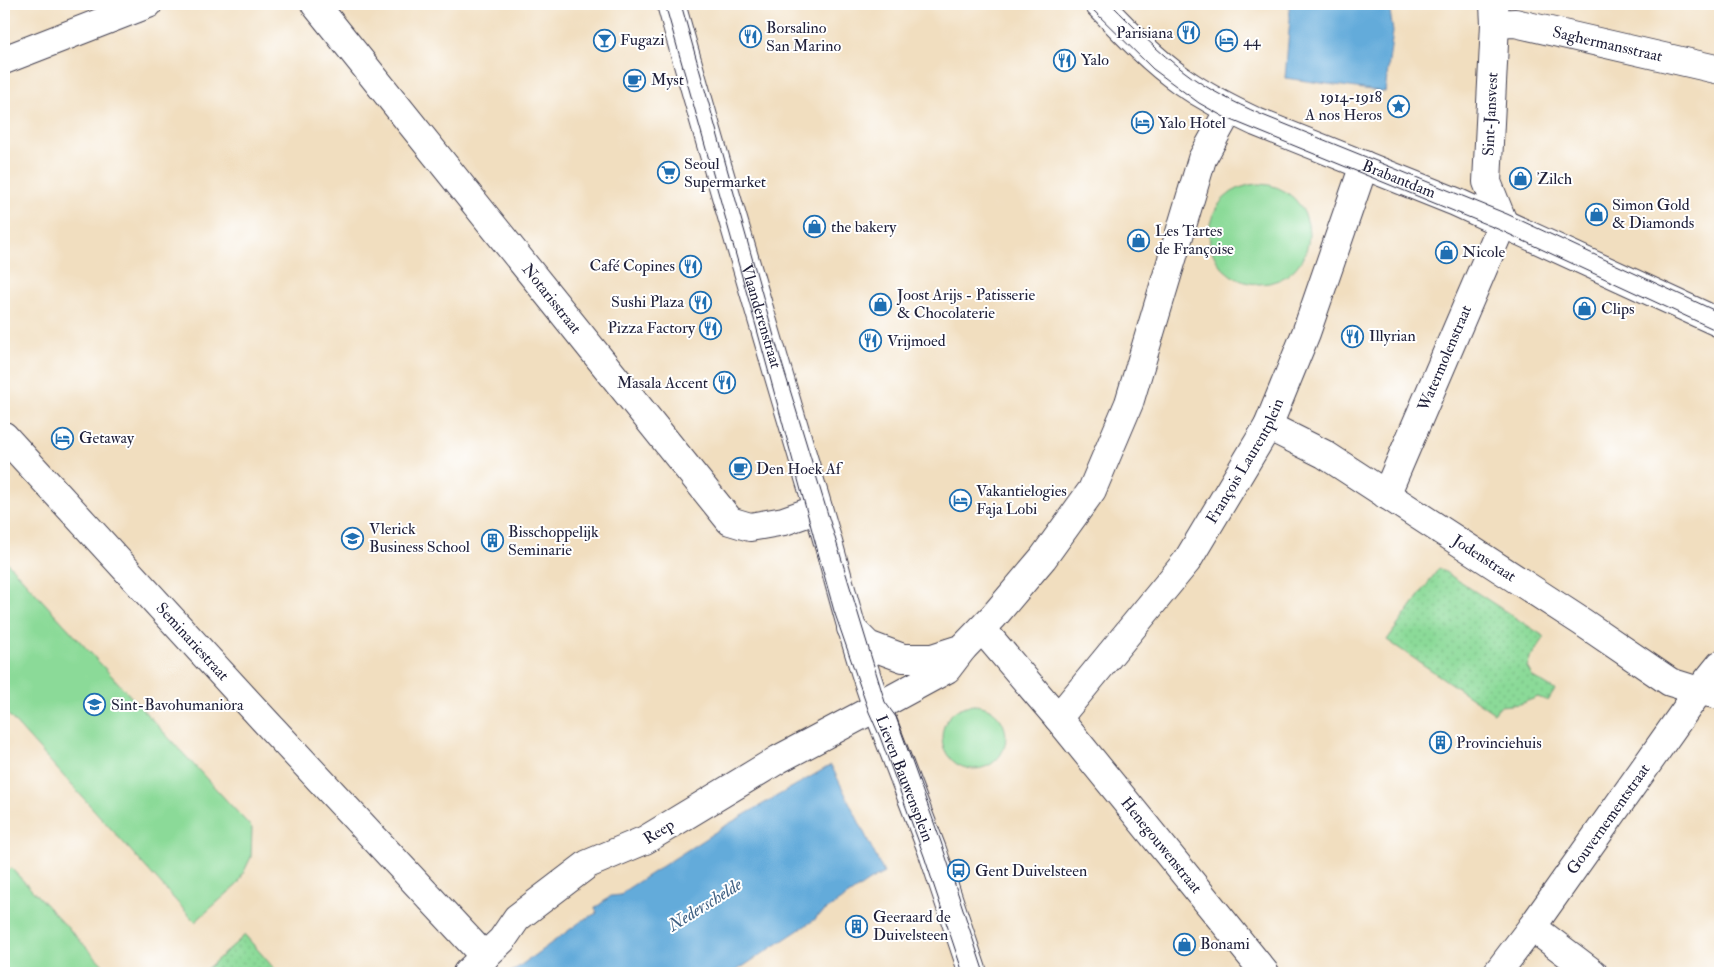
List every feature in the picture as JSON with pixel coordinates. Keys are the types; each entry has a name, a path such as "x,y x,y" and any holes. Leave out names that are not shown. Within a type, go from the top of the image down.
{"street":[{"path":"4,60 148,4"},
{"name":"Notarisstraat","path":"315,4 730,521 750,528 784,521 818,510"},
{"name":"Vlaanderenstraat","path":"671,4 818,510 873,709"},
{"name":"Brabantdam","path":"1099,4 1159,63 1181,80 1229,110 1503,222 1720,323"},
{"name":"Saghermansstraat","path":"1494,14 1515,23 1720,70"},
{"name":"Sint-Jansvest","path":"1494,14 1488,182 1503,222"},
{"path":"1058,718 982,629 1043,558 1092,490 1129,403 1202,159 1229,110"},
{"name":"François Laurentplein","path":"1058,718 1188,561 1268,426 1306,333 1364,166"},
{"name":"Watermolenstraat","path":"1386,495 1503,222"},
{"name":"Jodenstraat","path":"1268,426 1324,454 1582,622 1670,682 1709,693"},
{"name":"Seminariestraat","path":"4,436 266,722 476,965"},
{"path":"851,628 868,645 903,658 932,658 963,648"},
{"name":"Lieven Bauwensplein","path":"973,973 932,850 887,734 873,709 947,670 963,648 982,629"},
{"name":"Gouvernementstraat","path":"1497,973 1709,693 1720,665"},
{"name":"Reep","path":"476,965 502,940 517,918 588,864 645,840 779,759 873,709"},
{"name":"Henegouwenstraat","path":"1058,718 1265,973"},
{"path":"1532,927 1593,973"}],"green space":[{"path":"1259,184 1278,187 1295,198 1306,215 1309,234 1306,253 1295,270 1278,281 1259,284 1240,281 1223,270 1212,253 1209,234 1212,215 1223,198 1240,187"},
{"path":"4,559 252,828 251,857 238,884 195,922 4,710"},
{"path":"1439,568 1545,637 1530,658 1527,667 1533,677 1555,690 1548,701 1538,697 1520,704 1500,706 1494,713 1387,640"},
{"path":"968,705 980,705 997,714 1004,725 1006,737 1004,749 997,760 980,769 968,769 956,764 947,755 942,743 942,731 947,719 956,710"},
{"path":"11,868 107,969 103,973 4,973 4,875"},
{"path":"245,935 278,973 202,973"}],"water":[{"path":"1289,4 1389,4 1393,32 1385,92 1285,78 1290,18"},
{"name":"Nederschelde","path":"831,765 884,873 869,881 817,918 733,973 510,973 583,920 597,913 595,908 611,896 621,895 627,889 723,827"}],"tram line":[{"path":"665,4 834,611 869,712 924,856 963,973"},
{"path":"681,4 777,347 885,702 896,717 941,842 984,973"},
{"path":"1087,4 1153,69 1199,103 1224,117 1500,230 1720,332"},
{"path":"1111,4 1147,40 1175,64 1203,84 1231,100 1260,114 1507,214 1720,313"}],"place":[{"name":"Parisiana","path":"1189,33"},
{"name":"Borsalino San Marino","path":"750,37"},
{"name":"Fugazi","path":"604,40"},
{"name":"44","path":"1227,41"},
{"name":"Yalo","path":"1065,60"},
{"name":"Myst","path":"635,80"},
{"name":"1914-1918 A nos Heros","path":"1398,106"},
{"name":"Yalo Hotel","path":"1142,123"},
{"name":"Seoul Supermarket","path":"668,173"},
{"name":"Zilch","path":"1521,179"},
{"name":"Simon Gold & Diamonds","path":"1596,214"},
{"name":"the bakery","path":"815,227"},
{"name":"Les Tartes de Françoise","path":"1139,240"},
{"name":"Nicole","path":"1446,252"},
{"name":"Café Copines","path":"691,266"},
{"name":"Sushi Plaza","path":"700,302"},
{"name":"Joost Arijs - Patisserie & Chocolaterie","path":"881,304"},
{"name":"Clips","path":"1585,309"},
{"name":"Pizza Factory","path":"711,328"},
{"name":"Illyrian","path":"1353,336"},
{"name":"Vrijmoed","path":"871,341"},
{"name":"Masala Accent","path":"724,383"},
{"name":"Getaway","path":"63,438"},
{"name":"Den Hoek Af","path":"740,469"},
{"name":"Vakantielogies Faja Lobi","path":"960,500"},
{"name":"Vlerick Business School","path":"353,538"},
{"name":"Bisschoppelijk Seminarie","path":"492,541"},
{"name":"Sint-Bavohumaniora","path":"95,705"},
{"name":"Provinciehuis","path":"1440,743"},
{"name":"Gent Duivelsteen","path":"959,871"},
{"name":"Geeraard de Duivelsteen","path":"857,926"},
{"name":"Bonami","path":"1184,944"}]}
